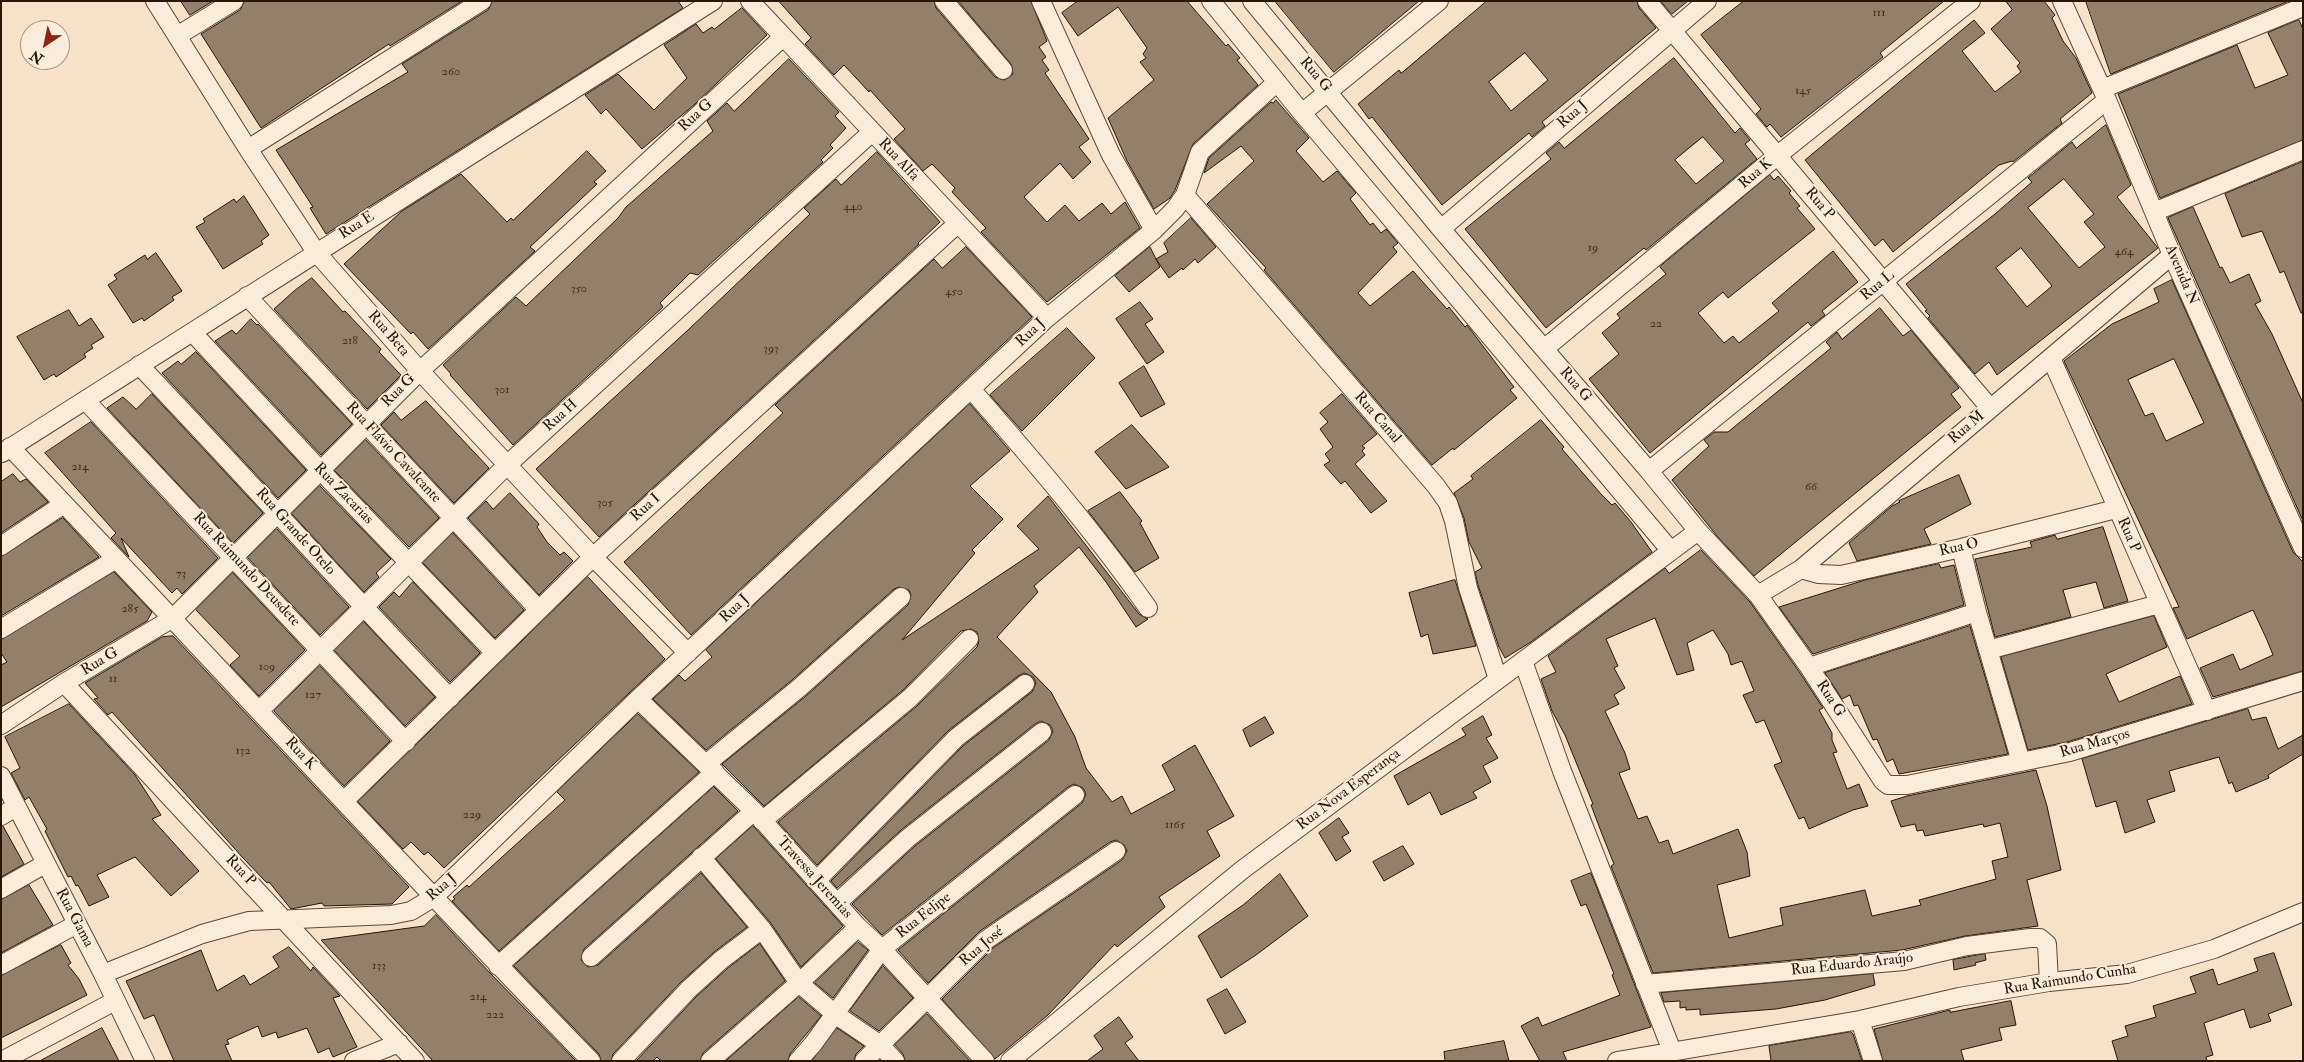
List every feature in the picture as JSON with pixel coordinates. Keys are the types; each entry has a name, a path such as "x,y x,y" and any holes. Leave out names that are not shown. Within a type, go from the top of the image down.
{"street":[{"name":"Rua Beta","path":"154,1 248,150 316,252 420,371 593,557 688,652"},
{"path":"177,36 234,1"},
{"path":"248,150 482,1"},
{"name":"Rua E","path":"6,450 713,1"},
{"name":"Rua Alfa","path":"750,1 1047,318"},
{"path":"944,1 1002,70"},
{"path":"1041,1 1111,155 1154,230"},
{"path":"1211,1 1302,113 1671,551"},
{"name":"Rua G","path":"1252,1 1441,228 1698,531 1758,595 1809,667 1883,781"},
{"path":"1302,113 1439,1"},
{"name":"Rua P","path":"1647,1 1990,408"},
{"name":"Rua J","path":"1441,228 1707,1"},
{"name":"Rua K","path":"1544,349 1778,155 1971,1"},
{"name":"Avenida N","path":"2062,1 2104,94 2172,255 2298,528 2303,548"},
{"name":"Rua L","path":"1649,471 1883,281 2104,94 2303,7"},
{"name":"Rua G","path":"1,725 64,683 173,618 420,371 783,37"},
{"name":"Rua J","path":"103,974 202,934 249,921 391,916 411,911 434,897 638,699 1047,318 1154,230 1175,209 1185,194 1200,152 1277,82"},
{"name":"Rua H","path":"260,710 508,465 872,132"},
{"path":"2154,212 2303,150"},
{"name":"Rua Canal","path":"1185,194 1436,486 1448,503 1454,521 1468,588 1498,679"},
{"name":"Rua I","path":"344,801 593,557 957,224"},
{"name":"Rua M","path":"1758,595 1801,569 2172,255"},
{"name":"Rua Flávio Cavalcante","path":"247,296 539,610"},
{"name":"Rua Zacarias","path":"193,333 321,471 495,653"},
{"name":"Rua P","path":"2051,358 2158,604 2207,711"},
{"name":"Rua Grande Otelo","path":"139,365 278,512 363,608 450,698"},
{"path":"971,389 1091,530 1148,608"},
{"name":"Rua Raimundo Deusdete","path":"85,400 406,742"},
{"name":"Rua K","path":"6,450 64,504 260,710 498,966 591,1061"},
{"path":"1,546 64,504"},
{"name":"Rua O","path":"1801,569 1819,574 1841,575 1961,548 2116,508"},
{"name":"Rua Nova Esperança","path":"1010,1061 1242,870 1698,531"},
{"path":"1961,548 1977,612 2021,762"},
{"path":"1,629 116,559"},
{"path":"498,966 711,768 901,597"},
{"path":"1988,650 2158,604"},
{"path":"1809,667 1977,612"},
{"path":"591,957 701,857 758,816 910,698 969,639"},
{"path":"1523,661 1562,771 1672,1050"},
{"name":"Rua Marços","path":"1883,781 1888,785 1907,785 2070,752 2303,681"},
{"name":"Rua P","path":"64,683 415,1061"},
{"path":"817,880 956,738 1025,684"},
{"name":"Travessa Jeremias","path":"638,699 711,768 758,816 858,927 882,948 985,1061"},
{"path":"837,903 908,838 1042,732"},
{"name":"Rua Gama","path":"1,776 9,811 45,864 103,974 145,1061"},
{"name":"Rua Felipe","path":"798,1061 814,1044 882,948 1075,795"},
{"name":"Rua José","path":"864,1061 879,1044 986,940 1116,851"},
{"path":"701,857 762,929 799,983 835,1014 879,1044 895,1061"},
{"path":"1,889 45,864"},
{"name":"Rua Raimundo Cunha","path":"1617,1061 1672,1050 1860,1020 1959,997 2049,982 2127,974 2214,949 2303,912"},
{"path":"1,965 77,924"},
{"path":"710,1061 799,983 858,927"},
{"path":"621,1061 689,989 721,960 762,929"},
{"name":"Rua Eduardo Araújo","path":"1645,984 1904,961 1967,946 2030,938 2040,938 2047,944 2049,982"},
{"path":"2,1061 115,1001"},
{"path":"1860,1020 1873,1061"},
{"path":"354,1061 399,1043"}],"building":[{"path":"181,1 213,1 190,15"},
{"path":"245,1 462,1 390,46 389,44 261,128 201,34 240,10"},
{"path":"493,1 678,1 683,8 326,234 310,208 313,207 276,150 408,72 402,64 488,10"},
{"path":"779,1 934,1 936,8 995,77 1004,80 1013,74 1011,64 958,1 1031,1 1047,41 1039,47 1046,57 1042,60 1049,70 1045,73 1089,139 1079,147 1091,162 1073,179 1060,163 1024,197 1047,222 1065,205 1079,221 1102,203 1111,214 1125,202 1140,228 1047,302 981,232 986,228 952,192 955,188 932,164 923,171 894,139 905,129 870,90 869,92 844,65 834,75 805,44 811,38"},
{"path":"1078,1 1187,1 1226,46 1228,44 1240,58 1237,60 1258,85 1193,144 1175,190 1170,198 1154,209 1127,161 1108,118 1154,80 1140,62 1146,58 1143,54 1147,48 1118,7 1078,36 1062,13"},
{"path":"1275,1 1419,1 1334,72"},
{"path":"1487,1 1637,1 1639,8 1656,28 1542,122 1545,126 1532,137 1529,133 1442,205 1372,117 1369,119 1358,104 1399,70 1401,73","holes":["1525,53 1548,80 1511,111 1489,82"]},
{"path":"1661,1 1688,1 1672,14"},
{"path":"1744,1 1944,1 1880,53 1883,57 1781,137 1770,124 1767,127 1756,114 1761,109 1701,35"},
{"path":"2006,1 2044,1 2055,15 2052,18 2063,41 2076,58 2092,93 2060,119 2062,123 2013,162 1999,165 1893,252 1883,239 1875,246 1805,160 1974,20 1985,33 1962,51 1995,92 2021,72 2017,66 2020,63 1991,29 2012,10"},
{"path":"2086,1 2289,1 2111,74"},
{"path":"742,8 767,35 695,104 642,149 606,109 601,114 585,95 618,74 654,110 687,78 664,45 696,24 703,33 712,27 714,29"},
{"path":"2299,20 2303,29 2303,140 2160,198 2118,94 2237,45 2255,88 2288,75 2268,33"},
{"path":"1674,58 1735,133 1740,128 1750,140 1745,144 1757,159 1646,250 1644,248 1546,328 1465,229 1551,159 1546,153 1559,142 1564,148","holes":["1703,137 1724,161 1696,184 1675,160"]},
{"path":"789,59 839,112 835,116 846,128 830,145 833,148 821,160 823,162 698,275 690,273 660,303 663,307 513,445 443,365 516,297 526,306 618,218 626,207 713,131 707,121 727,103 734,111"},
{"path":"1276,100 1309,138 1296,151 1323,182 1337,171 1356,193 1350,199 1370,225 1373,223 1381,233 1386,229 1398,243 1393,247 1397,252 1358,293 1370,306 1413,271 1447,309 1449,307 1465,327 1467,325 1514,387 1510,390 1517,398 1454,450 1453,448 1432,465 1264,270 1266,268 1207,204 1254,161 1241,146 1204,173 1209,158 1271,102 1273,103"},
{"path":"2106,125 2131,185 2117,197 2158,248 1997,375 1989,362 1975,374 1928,318 1930,316 1925,311 1927,310 1906,284 1995,214 2032,182 2028,178 2072,142 2076,148","holes":["2064,179 2094,214 2084,222 2105,247 2079,268 2028,208","2021,248 2052,286 2027,307 1996,268"]},
{"path":"587,151 606,171 594,182 597,184 530,247 535,251 428,349 413,332 411,334 344,264 402,211 461,174 507,222 511,218 513,220"},
{"path":"877,152 940,222 919,244 599,537 536,469 688,330 810,214 804,208 836,179 841,185"},
{"path":"2303,162 2303,313 2301,313 2284,271 2280,273 2262,231 2242,237 2225,194"},
{"path":"1770,175 1774,180 1778,176 1791,191 1789,193 1800,206 1797,208 1815,229 1728,298 1723,292 1698,313 1724,343 1733,336 1739,343 1779,311 1772,303 1833,251 1858,282 1822,311 1825,315 1811,326 1808,322 1650,453 1589,379 1619,354 1602,333 1620,318 1617,314 1666,274 1660,267"},
{"path":"244,196 269,235 261,241 263,244 223,269 196,227 205,222 203,219 234,199 236,202"},
{"path":"2193,207 2220,268 2222,267 2230,283 2249,274 2261,301 2255,304 2272,334 2303,403 2303,521 2168,218"},
{"path":"1191,218 1216,247 1198,263 1195,259 1183,270 1182,268 1169,278 1156,259 1168,252 1164,243"},
{"path":"966,247 1032,317 691,635 624,562 783,413 775,405 934,259 942,268"},
{"path":"1150,247 1160,267 1129,292 1115,276"},
{"path":"156,253 182,291 172,297 174,300 144,321 142,318 133,323 108,285 117,279 114,275 145,255 147,259"},
{"path":"312,278 381,349 379,352 401,375 367,409 274,309"},
{"path":"2172,280 2293,552 2303,562 2303,671 2213,697 2200,668 2233,654 2240,670 2273,655 2267,640 2253,610 2187,639 2173,608 2179,607 2064,361 2112,324 2159,302 2154,289","holes":["2174,359 2204,423 2166,441 2153,413 2145,416 2128,380"]},
{"path":"1140,302 1153,319 1145,324 1164,352 1147,364 1116,319"},
{"path":"1880,308 1903,336 1911,330 1959,388 1951,394 1961,407 1754,576 1717,536 1672,480 1709,446 1704,440 1714,432 1728,432 1831,348 1826,342 1837,332 1842,339"},
{"path":"69,310 79,326 91,318 104,337 91,345 93,348 84,354 86,357 56,377 54,374 44,380 17,337"},
{"path":"251,319 258,324 352,424 321,455 215,341 232,330 236,334"},
{"path":"1067,328 1095,358 1022,431 990,395"},
{"path":"196,352 306,470 278,498 162,373 178,361 181,364"},
{"path":"1144,366 1165,404 1141,417 1119,383"},
{"path":"152,394 263,513 233,543 107,408 123,397 136,409"},
{"path":"1342,394 1377,434 1362,446 1365,448 1362,451 1365,455 1355,464 1387,501 1371,513 1345,481 1341,484 1324,465 1330,461 1325,454 1333,447 1320,429 1328,422 1320,413"},
{"path":"426,401 489,468 454,503 381,425 394,412 401,420"},
{"path":"970,404 1010,451 970,486 1003,519 972,550 975,553 902,640 1039,549 1017,526 1048,496 1139,614 1148,619 1136,627 1106,582 1079,547 1034,586 1038,592 997,637 1051,692 1075,737 1086,768 1112,802 1122,796 1131,814 1175,790 1162,765 1195,745 1234,816 1207,831 1220,856 1159,897 1165,907 1117,947 1115,944 1048,1015 995,1059 942,999 993,948 1122,860 1127,851 1124,845 1116,840 1110,842 980,931 928,983 898,950 1082,803 1086,794 1083,788 1074,784 1068,787 882,935 852,904 915,846 1049,740 1053,731 1050,725 1041,721 1035,724 901,830 837,888 831,881 963,746 1032,692 1036,683 1033,677 1024,673 1018,676 949,730 817,865 778,822 917,706 977,647 979,641 977,632 971,629 961,631 903,690 764,806 722,764 806,696 908,605 911,595 909,590 899,587 894,589 792,680 706,750 653,699 679,675 685,681 712,657 706,650"},
{"path":"1541,420 1564,447 1562,449 1601,494 1612,505 1615,503 1631,522 1652,552 1531,642 1505,658 1499,647 1478,585 1475,572 1482,568 1469,542 1464,518 1454,493 1473,479 1471,476"},
{"path":"91,422 218,558 182,594 177,588 172,593 121,538 129,557 111,538 116,533 45,453"},
{"path":"1132,425 1169,467 1126,489 1095,452"},
{"path":"366,440 439,518 409,547 335,471"},
{"path":"13,474 20,482 26,479 48,502 1,533 1,482"},
{"path":"1959,475 1971,504 1924,529 1931,544 1857,561 1849,543 1892,506 1899,501"},
{"path":"320,486 391,559 376,573 379,577 364,592 292,514"},
{"path":"1120,492 1142,521 1140,523 1159,558 1135,572 1088,511"},
{"path":"510,493 539,524 537,527 547,542 560,555 564,552 573,561 539,595 468,518 486,501 493,509"},
{"path":"63,518 99,557 1,616 1,557"},
{"path":"2103,527 2128,601 2104,608 2096,582 2063,590 2071,617 1995,637 1975,559 2032,547 2030,542 2055,535 2057,539"},
{"path":"277,529 349,607 320,635 248,558"},
{"path":"453,533 524,610 495,638 423,563"},
{"path":"1701,550 1750,602 1823,708 1819,710 1832,733 1832,740 1837,752 1833,753 1847,789 1859,784 1868,806 1853,810 1809,829 1804,817 1799,819 1774,765 1782,762 1764,720 1756,723 1743,695 1754,691 1742,661 1731,665 1728,654 1713,630 1687,643 1694,670 1677,675 1655,618 1606,639 1618,666 1614,668 1625,688 1614,695 1619,704 1605,711 1625,753 1630,769 1619,773 1638,819 1647,816 1659,843 1668,840 1673,854 1738,829 1747,852 1750,876 1717,885 1729,938 1783,925 1780,908 1865,890 1872,916 1921,905 1919,900 1996,879 1992,861 2008,857 2000,823 1984,827 1983,824 1925,836 1923,830 1917,831 1915,824 1901,827 1891,801 1907,796 2036,770 2047,806 2061,870 2027,880 2038,926 1965,936 1902,950 1653,973 1611,866 1614,864 1591,805 1593,804 1565,735 1552,711 1541,679 1556,672 1548,656 1665,568 1669,573"},
{"path":"1939,564 1941,568 1954,565 1964,605 1813,654 1779,607 1865,580"},
{"path":"114,572 152,612 147,621 1,707 1,665 7,662 1,653 1,640"},
{"path":"233,573 305,650 259,696 230,665 240,656 196,610"},
{"path":"588,577 665,659 444,868 428,852 424,855 411,842 403,849 358,802"},
{"path":"1455,580 1476,646 1433,654 1428,634 1421,637 1409,593"},
{"path":"413,582 480,653 450,682 379,607 394,592 399,597"},
{"path":"2154,616 2167,647 2106,674 2119,702 2180,676 2192,704 2067,742 2028,750 2001,657"},
{"path":"364,622 435,697 405,726 335,651"},
{"path":"1970,626 2008,754 1899,774 1893,759 1887,762 1877,739 1873,740 1858,705 1854,706 1850,695 1842,699 1825,673"},
{"path":"173,636 409,887 392,904 324,906 322,903 291,909 269,882 267,883 243,858 112,712 108,715 94,699 98,698 85,683 162,637"},
{"path":"320,666 390,741 344,786 274,711"},
{"path":"69,704 135,775 161,815 152,819 199,871 171,896 135,857 97,875 109,897 89,906 78,885 76,886 71,876 68,877 45,831 47,829 29,797 25,800 11,773 20,768 5,737"},
{"path":"2248,709 2252,720 2266,717 2278,749 2303,735 2303,754 2268,775 2269,778 2236,792 2232,782 2229,784 2219,757 2169,771 2175,791 2147,800 2155,822 2125,833 2116,801 2096,807 2082,759"},
{"path":"638,714 699,772 499,951 452,901 455,899 453,897 467,885 469,887 565,800 557,792"},
{"path":"1483,716 1492,735 1486,738 1498,758 1483,766 1491,782 1473,792 1477,798 1441,815 1430,792 1408,805 1394,776 1466,735 1462,729"},
{"path":"1265,717 1274,733 1250,747 1243,730"},
{"path":"714,787 738,811 584,949 581,960 588,967 598,965 701,873 747,927 714,952 681,982 613,1054 611,1061 601,1061 599,1054 514,966"},
{"path":"1339,818 1349,833 1342,837 1351,851 1336,861 1319,833"},
{"path":"3,826 24,864 1,877 1,827"},
{"path":"753,826 843,926 801,967 770,922 716,859"},
{"path":"1403,846 1414,864 1384,881 1373,862"},
{"path":"1591,873 1651,1027 1563,1052 1567,1061 1540,1061 1521,1026 1538,1017 1542,1026 1620,995 1612,975 1614,974 1586,904 1581,906 1571,881"},
{"path":"1280,874 1308,916 1256,955 1221,978 1198,936 1243,905"},
{"path":"29,885 53,925 1,953 1,900"},
{"path":"436,915 576,1061 433,1061 321,940 424,926"},
{"path":"858,942 868,950 833,998 815,983"},
{"path":"760,944 785,981 703,1053 700,1061 661,1061 657,1057 653,1061 636,1061 696,997 728,968"},
{"path":"61,945 71,963 68,965 79,979 87,995 1,1038 1,976"},
{"path":"289,947 311,971 313,967 340,996 333,998 357,1047 333,1057 329,1048 318,1053 307,1028 278,1038 276,1032 262,1037 258,1026 227,1040 229,1044 225,1045 232,1061 174,1061 154,1015 144,1019 126,981 201,950 217,991 244,975 250,985 279,967 273,957"},
{"path":"2274,953 2292,1005 2268,1014 2271,1021 2250,1028 2244,1009 2204,1023 2213,1055 2206,1057 2207,1061 2118,1061 2112,1041 2128,1036 2125,1026 2156,1017 2153,1006 2196,993 2190,977 2213,969 2218,985 2258,971 2254,959"},
{"path":"1985,954 1986,960 1975,963 1976,965 1954,970 1953,960"},
{"path":"883,966 913,998 879,1031 850,1011"},
{"path":"1873,974 1875,985 1825,1000 1776,1009 1700,1015 1700,1009 1686,1010 1686,1007 1680,1008 1680,1001 1664,1002 1661,993"},
{"path":"1227,989 1246,1022 1225,1034 1207,1000"},
{"path":"799,997 821,1016 790,1054 788,1061 726,1061"},
{"path":"2011,1001 2016,1025 1999,1028 2002,1040 1961,1050 1964,1061 1883,1061 1874,1029 1950,1010 1950,1012"},
{"path":"927,1014 970,1061 905,1061 903,1054 895,1045"},
{"path":"1119,1017 1133,1037 1125,1043 1139,1061 1087,1061 1103,1049 1094,1036"},
{"path":"102,1028 119,1061 40,1061"},
{"path":"837,1028 864,1046 856,1054 854,1061 812,1061"},
{"path":"1851,1032 1862,1061 1771,1061 1769,1046"},
{"path":"1504,1041 1509,1061 1445,1061 1444,1052"}]}
